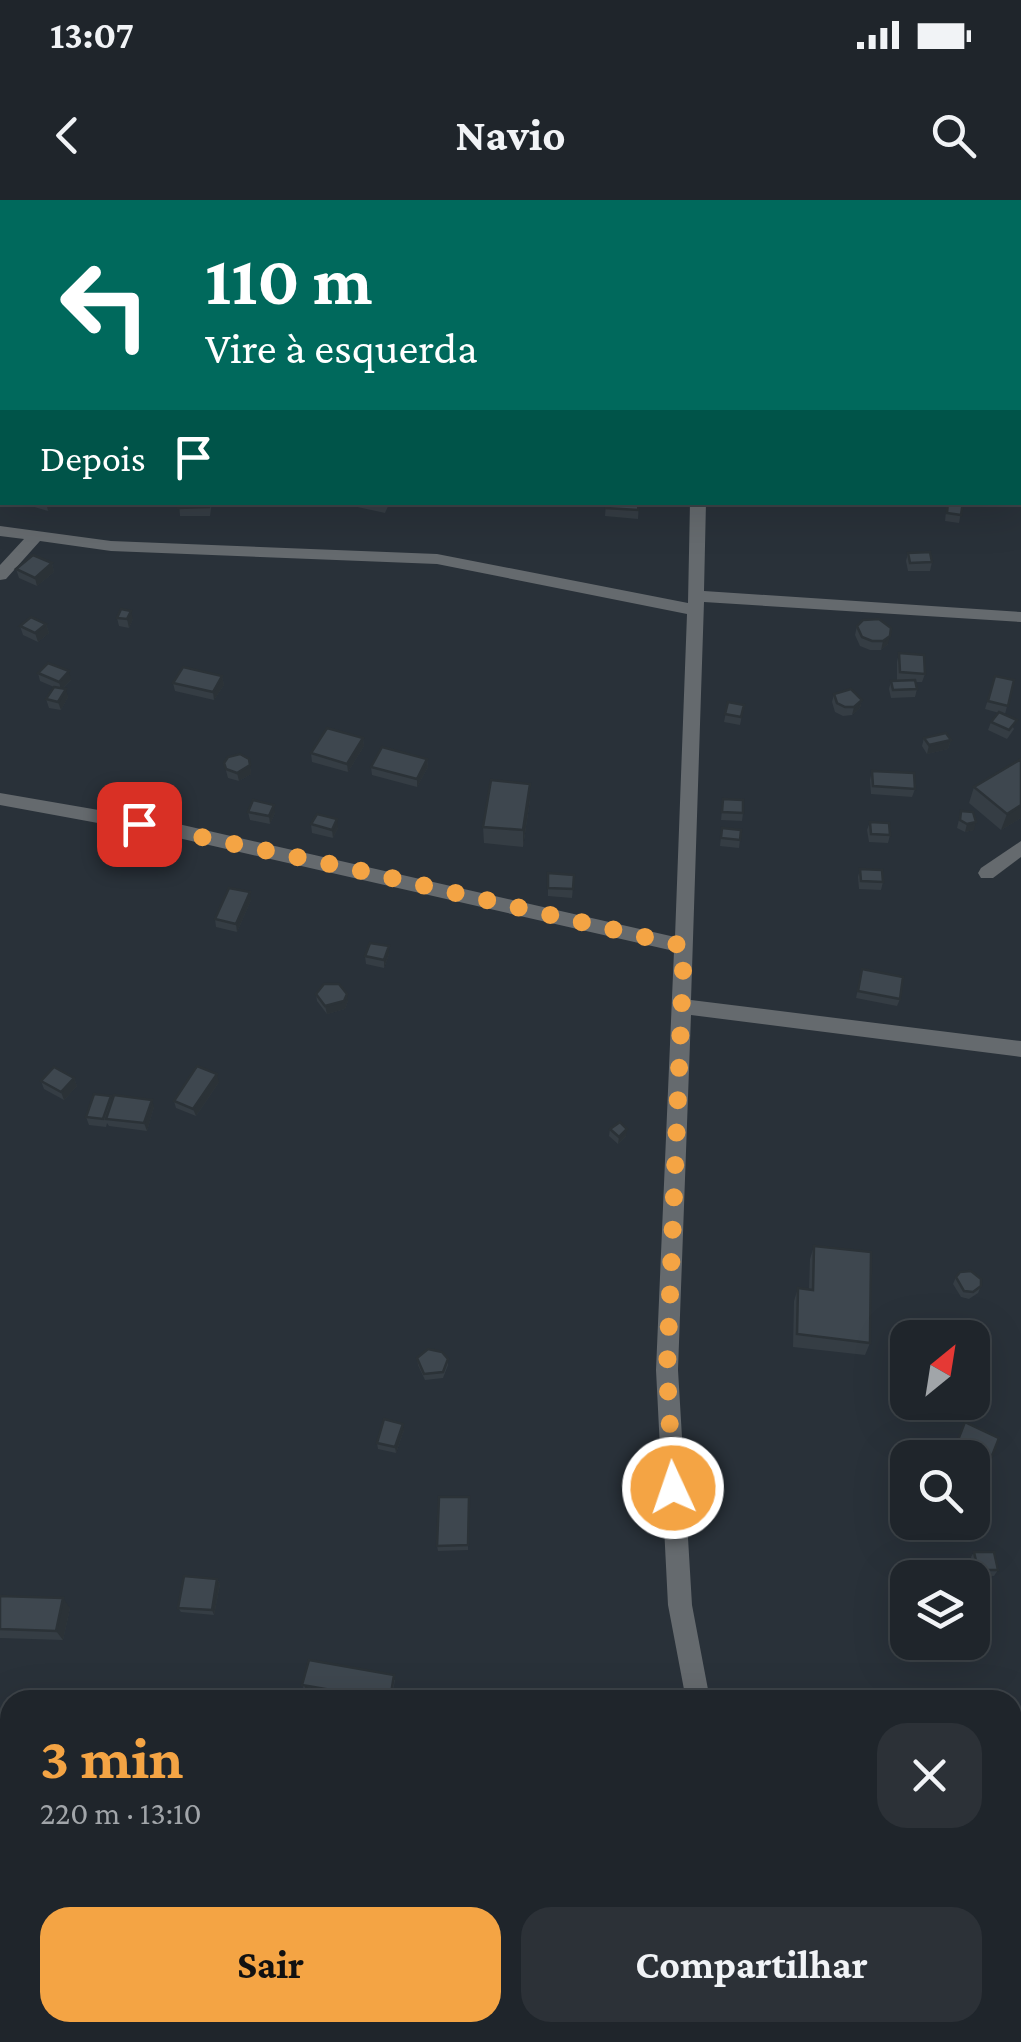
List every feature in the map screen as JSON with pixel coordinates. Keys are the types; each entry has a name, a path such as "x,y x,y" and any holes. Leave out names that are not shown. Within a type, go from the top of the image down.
{"street":[{"path":"695,1690 680,1605 667,1370 698,505"},
{"path":"0,531 147,548 437,559 696,603 1021,617"},
{"path":"0,574 36,536"},
{"path":"0,799 174,830 684,946"},
{"path":"987,873 1021,848"},
{"path":"681,1006 1021,1049"}],"building":[{"path":"178,505 209,505 209,507 178,508"},
{"path":"606,505 639,505 638,510"},
{"path":"948,505 963,505 961,515 947,513"},
{"path":"930,552 932,562 910,563 908,553"},
{"path":"33,555 52,563 35,578 16,569"},
{"path":"121,609 131,611 127,619 117,618"},
{"path":"31,617 46,624 35,633 20,626"},
{"path":"879,619 891,628 890,636 883,641 862,637 857,626 863,620"},
{"path":"899,653 924,655 925,674 900,672"},
{"path":"48,663 69,671 59,682 38,673"},
{"path":"183,667 222,676 213,692 173,683"},
{"path":"995,676 1014,680 1008,706 988,701"},
{"path":"915,680 917,689 893,690 891,681"},
{"path":"54,687 66,689 58,702 46,699"},
{"path":"851,689 862,700 854,707 837,703 834,694"},
{"path":"728,702 744,705 741,717 725,714"},
{"path":"999,712 1017,720 1009,730 991,722"},
{"path":"327,728 363,738 347,764 311,753"},
{"path":"946,733 951,740 929,745 924,738"},
{"path":"382,747 427,759 417,779 371,767"},
{"path":"240,754 249,759 250,765 237,773 226,769 228,757"},
{"path":"1021,759 1021,805 1007,814 974,787"},
{"path":"872,771 914,773 915,789 873,786"},
{"path":"491,780 530,784 523,830 483,827"},
{"path":"723,799 743,800 743,813 722,812"},
{"path":"253,800 274,805 269,816 248,812"},
{"path":"961,811 973,812 976,822 967,824 960,820"},
{"path":"317,814 337,819 332,830 311,824"},
{"path":"870,822 889,823 890,835 871,834"},
{"path":"722,828 741,830 740,840 721,838"},
{"path":"860,869 882,870 883,882 861,881"},
{"path":"548,873 574,875 573,889 548,888"},
{"path":"229,888 250,892 236,924 215,919"},
{"path":"370,943 389,946 384,960 365,956"},
{"path":"862,969 903,977 900,999 858,991"},
{"path":"324,984 339,984 347,994 344,1001 325,1006 316,994"},
{"path":"197,1066 217,1074 193,1109 174,1101"},
{"path":"54,1067 74,1078 61,1092 41,1081"},
{"path":"94,1094 111,1096 103,1119 86,1117"},
{"path":"114,1095 152,1100 144,1123 106,1119"},
{"path":"620,1122 627,1129 619,1137 610,1129"},
{"path":"814,1246 871,1252 870,1343 797,1334 798,1288 813,1290"},
{"path":"971,1271 981,1279 981,1286 973,1292 964,1291 956,1277 960,1272"},
{"path":"428,1349 442,1352 448,1359 443,1372 424,1374 417,1358"},
{"path":"384,1419 403,1424 395,1447 377,1443"},
{"path":"965,1422 999,1438 990,1461 990,1440 958,1440"},
{"path":"439,1497 469,1497 468,1545 437,1546"},
{"path":"974,1552 994,1552 998,1570 990,1570 990,1560 976,1560"},
{"path":"184,1576 217,1579 212,1610 178,1608"},
{"path":"0,1596 63,1598 56,1631 0,1629"},
{"path":"309,1660 394,1675 392,1690 331,1690 302,1685"}],"route":[{"path":"139,824 684,946 667,1370 673,1488"}]}
